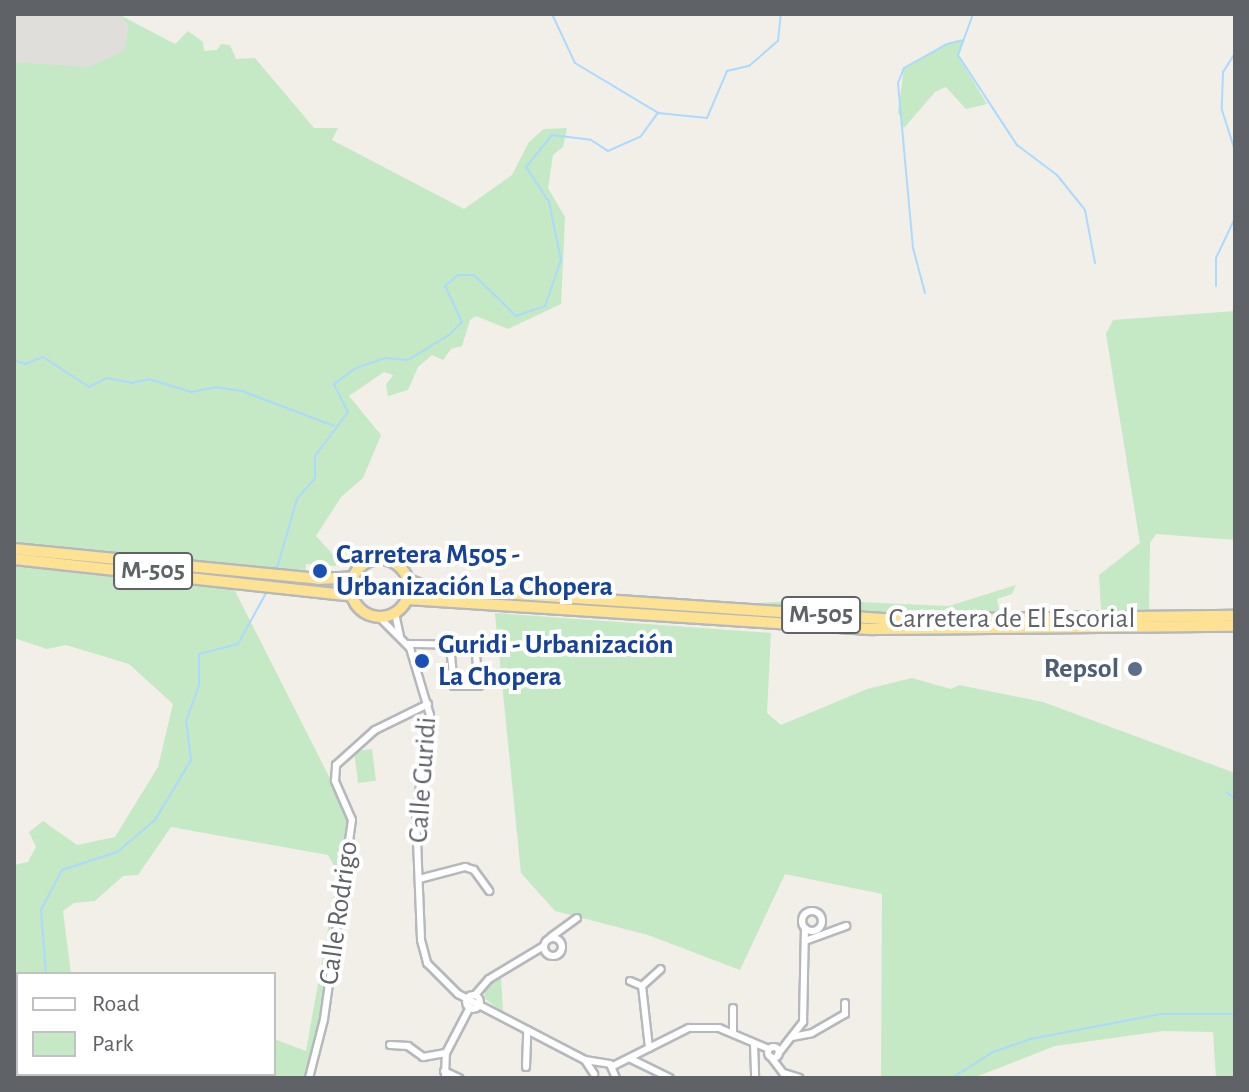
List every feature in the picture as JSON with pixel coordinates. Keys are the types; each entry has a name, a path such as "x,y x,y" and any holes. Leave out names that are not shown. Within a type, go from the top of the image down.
{"highway":[{"name":"M-505","path":"14,549 319,579 354,577 367,562 387,560 408,580"},
{"name":"M-505","path":"14,559 352,596"},
{"path":"354,577 352,596 362,611 379,617 395,613 407,599 408,580"},
{"name":"Carretera de El Escorial","path":"408,580 428,588 894,620 1235,616"},
{"name":"Carretera de El Escorial","path":"407,599 873,629 1235,626"}],"street":[{"name":"Calle Guridi","path":"395,613 428,704 429,741 416,815 421,940 427,963 448,988 585,1060 613,1066"},
{"name":"Calle Guridi","path":"379,617 404,642"},
{"path":"404,642 475,645 479,686 454,686 450,645"},
{"name":"Calle Rodrigo","path":"309,1078 324,1019 352,820 335,781 336,765 375,730 428,704"},
{"name":"Calle Guridi","path":"419,879 465,867 474,870 489,891"},
{"path":"470,1007 467,998 475,995 489,979 544,946 577,918"},
{"path":"805,941 846,926"},
{"path":"791,1038 805,1012 805,928"},
{"path":"544,946 549,955 562,951 561,941 551,937"},
{"path":"642,986 661,969"},
{"path":"630,981 642,986"},
{"path":"642,986 649,1048"},
{"path":"459,1078 444,1074 446,1053 470,1007 479,1004 475,995"},
{"path":"755,1078 769,1051 791,1038 812,1033 845,1014 845,1003"},
{"path":"733,1008 733,1033"},
{"path":"616,1076 613,1066 689,1028 733,1033 769,1051 784,1073 799,1078"},
{"path":"526,1067 527,1030"},
{"path":"390,1045 408,1046 423,1057 446,1053"},
{"path":"616,1076 631,1059"},
{"path":"631,1059 670,1078"},
{"name":"Calle Guridi","path":"585,1060 594,1076"},
{"path":"594,1076 599,1065"}],"shaded area":[{"path":"14,14 118,14 128,25 125,51 89,68 14,62"}],"green space":[{"path":"118,14 175,44 188,31 203,42 204,51 217,50 221,44 230,45 236,59 255,58 314,128 338,128 332,140 464,209 512,175 529,142 544,129 567,128 563,147 553,155 548,188 565,217 561,304 508,329 476,316 470,320 462,346 451,349 443,360 432,355 418,367 408,390 388,396 386,385 393,375 384,372 349,396 381,435 363,478 341,497 316,536 336,558 336,566 306,564 305,578 14,549 14,62 89,67 125,50 128,25"},
{"path":"964,40 958,56 987,104 966,109 946,87 935,92 904,128 898,112 904,68 947,44"},
{"path":"1235,311 1235,540 1156,534 1150,543 1149,609 1156,618 1113,615 1101,609 1099,575 1140,543 1106,334 1113,320"},
{"path":"14,566 233,587 351,820 324,1001 306,1078 14,1078 14,865 28,862 36,847 29,832 43,821 77,845 115,837 158,767 173,704 129,664 66,645 47,649 14,638","holes":["171,827 328,855 338,872 306,1051 276,1040 276,1076 16,1076 16,972 71,972 63,911 74,903 95,901 123,876 138,875"]},
{"path":"1016,585 1012,594 997,599 1000,614 894,620 757,611 757,603 813,600 949,606"},
{"path":"495,613 771,633 767,713 781,725 867,689 912,678 951,689 959,685 1043,702 1235,773 1233,1078 1216,1078 1213,1032 1163,1031 1055,1046 973,1078 881,1078 882,894 785,874 740,970 648,935 555,911 521,873"},
{"path":"372,749 376,781 358,783 354,751"},
{"path":"501,977 503,1012 484,998 486,986"}],"waterway":[{"path":"552,14 575,63 657,112"},
{"path":"277,568 297,499 315,478 315,456 348,412 334,384 356,368 385,358 408,360 449,335 462,322 445,286 458,275 474,275 516,316 545,306 561,260 549,202 526,167 552,135 591,140 608,151 641,136 658,113 707,118 727,71 749,66 778,41 781,14"},
{"path":"973,14 958,55 1017,145 1057,175 1085,210 1095,263"},
{"path":"925,293 913,248 898,83 904,68 947,44 963,40"},
{"path":"1235,53 1223,72 1222,110 1235,151"},
{"path":"1216,286 1216,258 1235,218"},
{"path":"14,360 25,364 43,357 89,387 107,378 132,383 149,379 191,392 216,387 242,391 334,426"},
{"path":"46,972 41,910 62,870 117,852 155,820 191,760 186,721 199,686 199,654 238,644 266,593"},
{"path":"1226,792 1235,799"},
{"path":"952,1078 993,1052 1030,1039 1161,1014 1235,1014"}],"place":[{"name":"Carretera M505 - Urbanización La Chopera","path":"320,571"},
{"name":"Guridi - Urbanización La Chopera","path":"422,661"},
{"name":"Repsol","path":"1135,669"}]}
